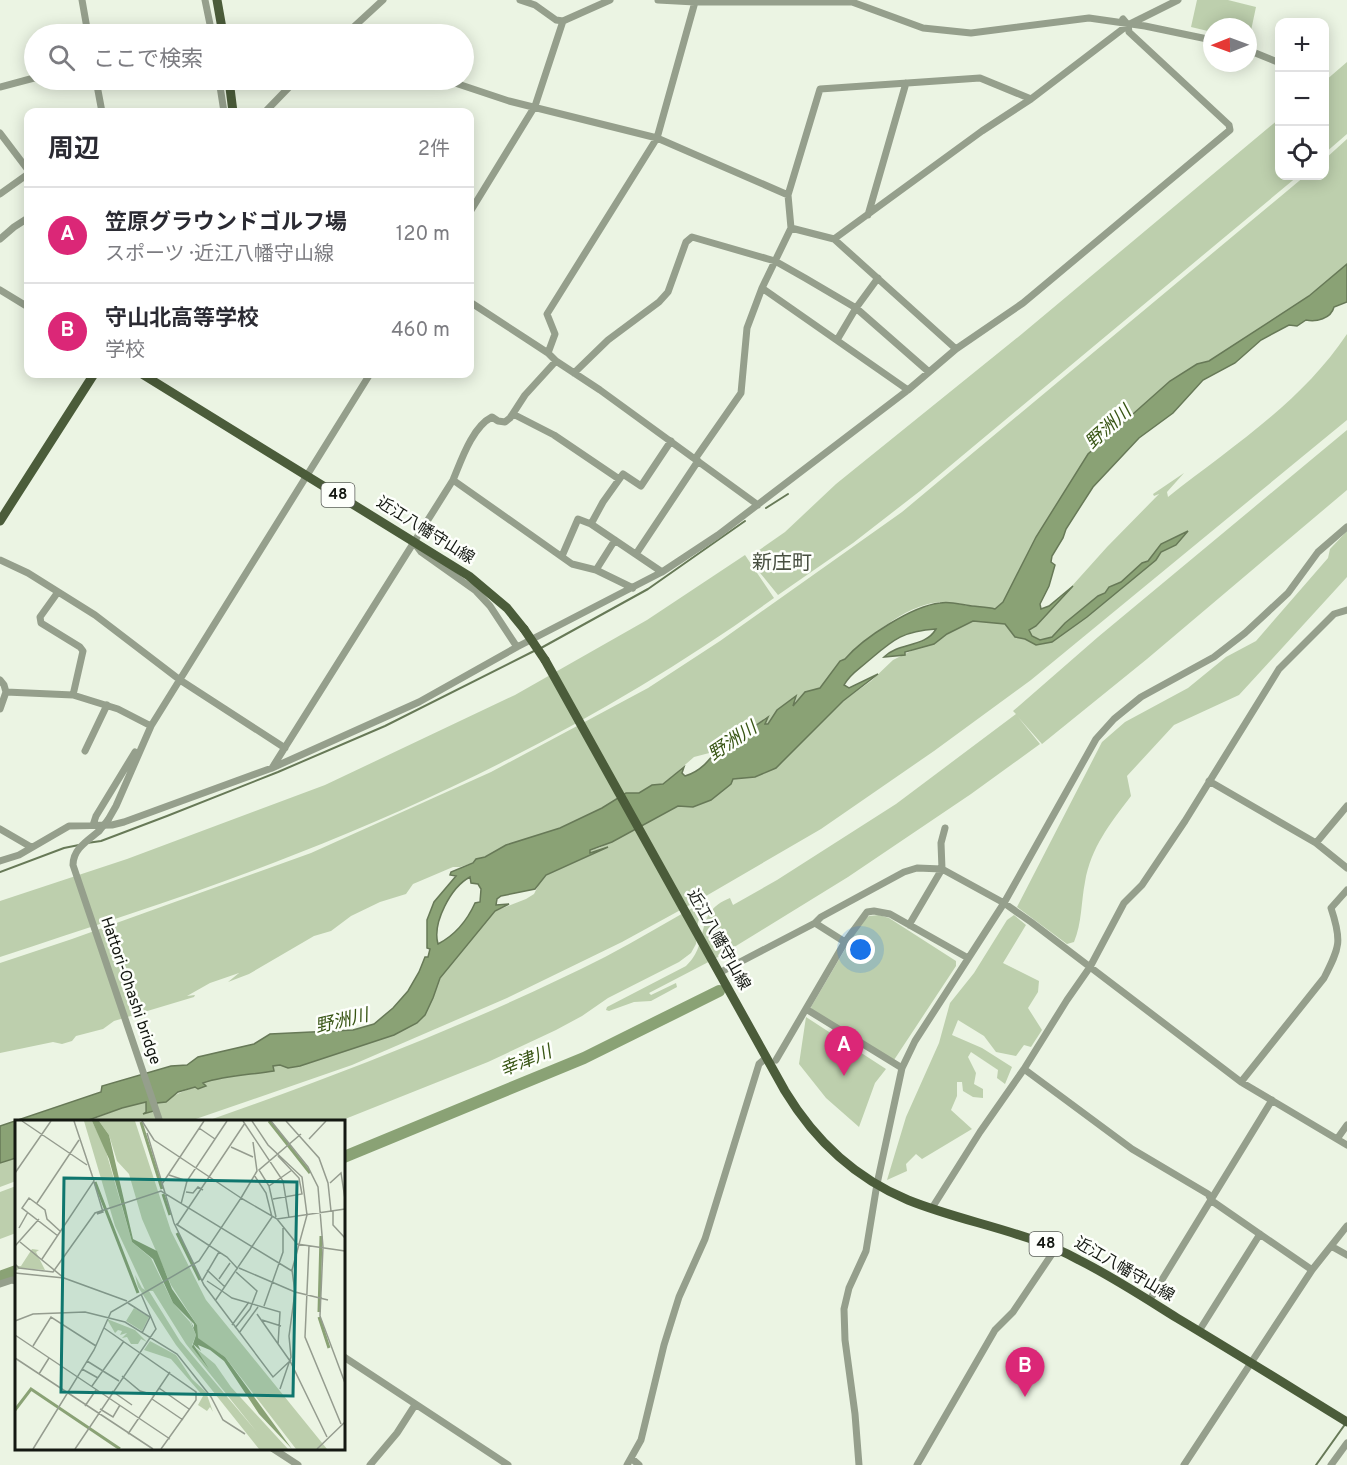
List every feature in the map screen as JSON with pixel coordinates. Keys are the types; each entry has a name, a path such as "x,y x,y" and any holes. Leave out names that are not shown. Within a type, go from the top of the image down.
{"main road":[{"path":"217,0 221,24"},
{"path":"230,90 232,108"},
{"path":"0,521 91,378"},
{"name":"近江八幡守山線","path":"149,378 469,576 507,608 524,628 546,662 737,1005 771,1059 792,1102 809,1125 838,1156 877,1184 908,1200 1015,1232 1056,1248 1088,1264 1347,1422"}],"street":[{"path":"82,0 86,24"},
{"path":"205,0 210,24"},
{"path":"357,24 383,0"},
{"path":"520,0 535,5 556,20 563,21 610,0"},
{"path":"658,0 852,2 923,28 971,33 1089,18 1125,22 1203,38"},
{"path":"1125,22 1178,0"},
{"path":"548,353 555,334 547,314 657,138 695,1"},
{"path":"474,205 535,106 563,21"},
{"path":"834,239 1123,31 1125,22"},
{"path":"0,861 19,855 69,826 96,828 124,822 272,768 419,702 517,647 662,572 718,535 908,390 956,349 1023,303 1230,130 1229,125 1129,32 1125,22"},
{"path":"1257,54 1275,61"},
{"path":"636,554 741,393 747,328 762,288 791,228 788,195 820,89 980,78 1031,99"},
{"path":"0,87 24,81"},
{"path":"868,214 906,83"},
{"path":"474,89 657,138 788,195"},
{"path":"98,90 101,108"},
{"path":"221,90 223,108"},
{"path":"269,108 286,90"},
{"path":"0,133 24,166"},
{"path":"0,194 24,175"},
{"path":"0,239 24,221"},
{"path":"791,228 834,239 956,349"},
{"path":"574,373 608,340 659,303 668,292 686,242 692,237 775,261 856,308 929,372"},
{"path":"837,340 856,308 878,278"},
{"path":"762,288 908,390"},
{"path":"0,290 24,305"},
{"path":"474,305 548,353 758,505"},
{"path":"272,768 453,480 465,448 487,419 492,417 505,422 525,395 556,361"},
{"path":"96,828 108,820 117,806 150,726 368,378"},
{"path":"513,414 554,435 619,479"},
{"path":"591,524 623,474 641,486 671,441"},
{"path":"453,480 572,564 596,570 633,588"},
{"path":"562,556 578,519 591,524 662,572"},
{"path":"858,1465 844,1309 849,1288 866,1251 877,1184 902,1068 915,1041 1004,903 1096,739 1114,719 1142,697 1214,657 1245,633 1288,593 1318,552 1347,526"},
{"path":"596,570 615,540"},
{"path":"414,542 421,552 476,591 490,606 517,647"},
{"path":"0,560 28,573 95,615 180,680 285,748"},
{"path":"58,592 40,617 41,623 83,651 73,695"},
{"path":"932,1208 1090,967 1124,903 1142,885 1185,821 1279,669 1334,614 1347,610"},
{"path":"0,680 6,692 0,709"},
{"path":"6,692 73,695 118,709 150,726"},
{"path":"85,751 107,705"},
{"path":"96,828 96,816 135,751 140,749"},
{"path":"1209,781 1316,843 1347,868"},
{"path":"1316,843 1347,806"},
{"name":"Hattori-Ohashi bridge","path":"96,828 76,851 73,857 74,868 159,1120"},
{"path":"909,925 942,870 941,843 945,828"},
{"path":"0,829 31,847"},
{"path":"719,973 815,923 821,916 857,899 904,872 917,868 942,870 1004,903 1241,1082 1347,1145"},
{"path":"1241,1082 1333,964 1339,942 1339,931 1331,908 1347,890"},
{"path":"639,1465 629,1462 641,1440 664,1345 679,1297 705,1239 759,1064 771,1059 806,1009 858,921 867,912 881,911 968,958"},
{"path":"815,923 845,942"},
{"path":"806,1009 902,1068"},
{"path":"1024,1069 1132,1149 1208,1194 1212,1202 1312,1270"},
{"path":"1149,1301 1212,1202 1272,1100"},
{"path":"1337,1139 1347,1125"},
{"path":"1184,1465 1312,1270 1347,1226"},
{"path":"1199,1331 1260,1234"},
{"path":"1331,1246 1347,1256"},
{"path":"917,1465 995,1330 1013,1312 1056,1248"},
{"path":"0,1284 15,1280"},
{"path":"345,1358 508,1465"},
{"path":"370,1465 397,1433 415,1405"},
{"path":"1331,1465 1347,1443"},
{"path":"274,1450 298,1465"}],"shaded area":[{"path":"1197,0 1228,0 1256,7 1254,18 1203,18 1203,30 1191,27"},
{"path":"1347,62 1347,134 1329,150 1329,126 1329,78"},
{"path":"1275,122 1275,180 1293,180 920,491 853,543 778,595 756,568 753,560 755,553 785,532 836,484 1023,333"},
{"path":"1347,139 1347,264 1309,296 1209,361 1197,364 1170,381 1088,454 1036,537 1003,602 995,609 944,602 918,607 882,628 840,661 820,688 803,697 793,706 796,700 768,724 765,724 767,717 717,751 694,757 663,784 652,785 639,793 626,793 602,808 560,828 506,845 485,857 476,859 473,863 453,867 413,884 406,894 380,902 351,916 331,931 314,936 249,974 228,982 239,973 210,983 187,996 195,995 194,997 114,1021 103,1029 76,1036 72,1041 62,1044 53,1042 0,1053 0,963 311,853 491,772 648,688 720,641 902,512 1300,180 1329,180 1329,155"},
{"path":"1347,334 1347,420 1031,680 821,829 622,942 507,998 352,1065 193,1120 91,1120 146,1102 145,1114 154,1111 157,1103 195,1087 198,1089 205,1086 203,1083 212,1080 273,1071 273,1066 300,1066 394,1035 417,1023 433,998 439,978 495,911 534,894 546,875 602,850 589,853 590,850 599,848 678,806 693,807 733,779 755,777 776,768 843,701 871,681 893,660 915,649 934,644 947,634 973,621 1005,624 1015,637 1036,645 1052,642 1087,617 1156,560 1161,552 1176,545 1186,532 1161,544 1148,561 1142,563 1121,582 1109,587 1105,593 1065,623 1052,637 1040,640 1032,636 1029,630 1036,626 1107,547 1159,494 1154,496 1153,494 1184,473 1167,492 1168,497 1240,442 1287,403 1329,359"},
{"path":"1347,430 1347,490 1147,659 1042,744 1018,717 1040,744 971,794 848,877 718,957 649,993 651,995 676,983 677,987 651,1001 634,1002 606,1010 607,1007 686,966 694,957 706,920 718,904 730,898 733,905 777,880 896,804 1016,714 1013,711 1098,637"},
{"path":"1347,531 1347,577 1239,695 1174,725 1127,776 1131,796 1102,836 1092,858 1085,882 1080,920 1074,942 1067,944 1017,907 1102,742 1125,722 1188,688 1226,657 1256,641 1328,558 1330,549"},
{"path":"745,555 774,598 662,673 543,741 359,829 185,895 0,957 0,901 127,859 325,785 515,695 647,620"},
{"path":"705,901 698,922 696,944 691,953 679,962 608,998 556,1030 488,1062 343,1120 210,1120 357,1066 458,1025 605,957"},
{"path":"879,915 889,918 956,961 956,966 894,1060 812,1011 811,1007 861,922 869,916"},
{"path":"1014,915 1026,925 1003,963 1039,981 1038,992 1028,1008 1042,1030 1031,1047 1024,1045 1016,1056 996,1052 984,1036 958,1020 952,1035 982,1048 1012,1067 1005,1084 997,1078 998,1070 971,1052 968,1057 976,1073 974,1084 983,1089 983,1098 973,1097 963,1091 962,1082 957,1082 957,1096 951,1110 972,1129 922,1159 916,1154 906,1164 907,1171 887,1180 906,1117 939,1043 950,1003 974,973 1007,920"},
{"path":"806,1017 886,1069 875,1083 859,1127 826,1098 799,1064"},
{"path":"15,1158 15,1181 0,1187 0,1163"},
{"path":"15,1186 15,1233 0,1239 0,1192"}],"water":[{"name":"野洲川","path":"1347,264 1347,302 1334,307 1323,319 1306,320 1297,326 1289,325 1261,340 1235,363 1203,380 1173,413 1139,438 1093,487 1052,556 1051,562 1055,565 1049,586 1040,604 1041,609 1049,606 1073,586 1036,626 1029,630 1032,636 1040,640 1052,637 1065,623 1105,593 1109,587 1121,582 1142,563 1148,561 1161,544 1188,531 1176,545 1161,552 1156,560 1087,617 1052,642 1036,645 1015,637 1005,624 973,621 947,634 934,644 905,652 905,655 884,657 890,652 925,639 936,629 914,632 898,638 854,672 844,685 849,688 878,674 843,701 776,768 755,777 733,779 731,784 711,800 693,807 678,806 612,842 590,850 590,853 608,847 546,875 535,889 501,896 497,899 496,905 509,904 495,911 440,978 425,1015 417,1023 394,1035 300,1066 288,1068 280,1065 273,1066 274,1071 212,1080 203,1083 206,1086 198,1089 195,1087 178,1092 166,1102 157,1103 154,1111 143,1114 146,1112 146,1102 89,1120 18,1120 101,1092 102,1086 171,1066 187,1065 198,1057 254,1044 270,1034 353,1030 374,1024 408,991 425,957 428,957 430,949 427,948 427,920 434,902 456,876 450,875 451,872 506,845 560,828 602,808 626,793 639,793 652,785 663,784 684,767 682,773 685,776 696,771 706,764 721,745 721,748 726,747 738,736 768,717 765,724 768,724 777,710 796,696 793,706 805,692 820,688 840,661 902,616 929,605 944,603 995,609 1003,602 1036,537 1088,454 1170,381 1197,364 1209,361 1309,296","holes":["470,877 471,883 478,884 481,889 480,902 475,903 455,932 438,944 440,916 450,897"]},
{"path":"15,1121 15,1158 0,1163 0,1126"}],"waterway":[{"path":"766,508 788,494"},
{"path":"541,648 648,589 745,521"},
{"path":"87,843 101,841 278,772 385,726 536,650"},
{"path":"0,872 64,848 79,845"},
{"name":"幸津川","path":"345,1157 584,1058 719,991"},
{"name":"幸津川","path":"0,1277 15,1271"},
{"path":"1316,1465 1346,1423"}],"place":[{"name":"笠原グラウンドゴルフ場","path":"844,1076"},
{"name":"守山北高等学校","path":"1025,1397"}],"district":[{"name":"新庄町","path":"782,564"}]}
